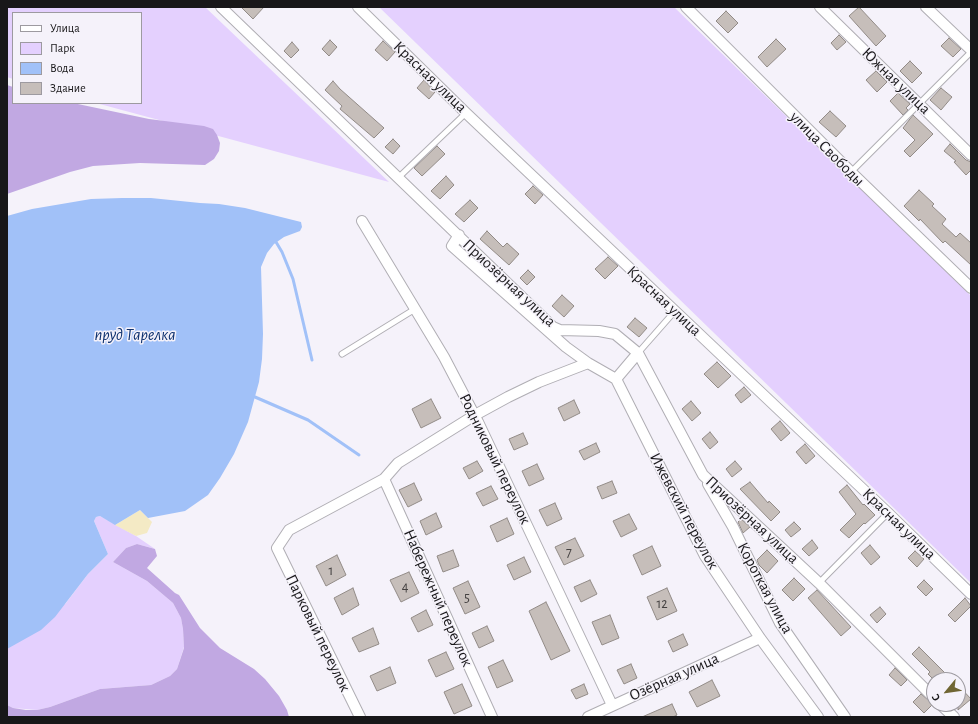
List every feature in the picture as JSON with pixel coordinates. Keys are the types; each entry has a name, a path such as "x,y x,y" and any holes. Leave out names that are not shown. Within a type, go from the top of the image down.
{"street":[{"name":"Приозёрная улица","path":"221,7 553,327 560,330 599,331 615,334 638,352 703,475 819,583 926,690"},
{"name":"Красная улица","path":"358,7 466,113 888,513 971,594"},
{"name":"улица Свободы","path":"686,7 851,172 971,288"},
{"name":"Южная улица","path":"820,7 971,155"},
{"path":"926,7 971,51"},
{"name":"Родниковый переулок","path":"362,221 444,357 475,415 612,705"},
{"path":"458,235 452,246 566,347 588,363 616,379 638,352"},
{"path":"384,479 398,463 475,415 539,382 588,363"},
{"name":"Ижевский переулок","path":"616,379 705,556 760,638 818,717"},
{"name":"Короткая улица","path":"703,475 733,527 780,623 845,717"},
{"name":"Парковый переулок","path":"360,717 277,548 289,530 384,479"},
{"name":"Набережный переулок","path":"384,479 492,717"},
{"name":"Озёрная улица","path":"588,717 760,638"}],"lane":[{"path":"851,172 971,51"},
{"path":"399,177 466,113"},
{"path":"342,354 415,309"},
{"path":"638,352 675,311"},
{"path":"819,583 888,513"}],"green space":[{"path":"7,7 205,7 389,182 100,104 142,104 142,12 12,12 12,79 7,77"},
{"path":"379,7 674,7 971,296 971,583"},
{"path":"100,516 136,536 155,549 137,544 126,548 113,562 147,581 173,603 181,618 183,629 184,647 177,669 170,676 151,685 100,689 50,707 37,710 13,708 7,705 7,649 66,603 88,574 108,554 94,521 96,517"}],"shaded area":[{"path":"7,85 12,87 12,104 78,104 149,119 204,126 213,129 220,143 219,151 214,159 205,165 140,163 93,166 70,172 7,194"},
{"path":"137,544 155,549 157,556 147,568 179,595 200,628 220,648 254,669 265,679 279,696 287,710 289,717 7,717 7,705 13,708 37,710 50,707 100,689 151,685 170,676 177,669 184,648 183,629 181,618 173,603 147,581 113,562 126,548"}],"sand":[{"path":"140,510 152,522 147,533 136,536 115,525"}],"water":[{"name":"пруд Тарелка","path":"151,198 219,204 245,208 301,222 302,227 300,231 284,237 274,244 267,253 261,267 263,334 259,382 248,422 234,454 220,478 208,495 185,511 148,518 140,510 115,525 100,516 96,517 94,521 108,554 88,574 55,617 41,630 7,649 7,216 32,209 91,199"}],"building":[{"path":"241,7 264,7 253,19"},
{"path":"859,7 886,36 876,46 849,16"},
{"path":"726,11 738,23 728,33 716,21"},
{"path":"839,35 846,42 837,50 831,43"},
{"path":"949,38 961,49 953,57 941,46"},
{"path":"776,39 786,49 767,67 758,57"},
{"path":"330,40 337,47 329,56 322,49"},
{"path":"383,41 395,52 387,61 375,50"},
{"path":"292,42 299,50 291,58 284,51"},
{"path":"910,61 922,73 912,83 900,71"},
{"path":"876,71 887,82 877,92 866,80"},
{"path":"424,80 435,92 429,99 417,88"},
{"path":"333,81 384,128 374,138 340,109 342,106 325,90"},
{"path":"941,88 952,97 941,110 930,100"},
{"path":"898,93 910,104 906,108 908,110 903,115 890,101"},
{"path":"830,111 846,126 836,137 819,122"},
{"path":"913,115 933,134 910,157 904,151 915,140 903,128"},
{"path":"393,139 400,146 393,154 385,147"},
{"path":"950,144 966,160 971,162 971,170 966,175 954,162 956,161 944,151"},
{"path":"437,146 445,154 422,176 414,168"},
{"path":"446,176 454,185 440,199 431,191"},
{"path":"533,186 543,195 535,204 525,194"},
{"path":"919,190 934,204 932,206 946,219 942,224 956,237 960,233 971,243 971,265 945,241 943,243 920,219 919,221 904,206"},
{"path":"470,200 478,208 464,222 455,214"},
{"path":"487,231 503,247 507,243 519,254 509,265 480,239"},
{"path":"608,257 618,266 605,279 595,269"},
{"path":"528,270 535,277 527,285 520,278"},
{"path":"562,295 574,306 564,317 552,306"},
{"path":"635,318 647,328 639,337 627,327"},
{"path":"717,362 731,376 718,388 704,374"},
{"path":"744,387 751,395 741,403 735,395"},
{"path":"431,399 441,418 421,428 412,409"},
{"path":"574,400 580,413 564,421 558,408"},
{"path":"691,401 701,413 692,421 682,409"},
{"path":"780,421 790,433 781,441 771,429"},
{"path":"710,432 718,442 710,449 702,439"},
{"path":"523,433 528,444 514,450 509,439"},
{"path":"596,443 600,452 584,460 579,451"},
{"path":"805,444 815,456 806,464 796,452"},
{"path":"477,461 483,471 469,479 463,468"},
{"path":"735,461 742,469 732,477 726,469"},
{"path":"537,464 544,479 529,486 522,471"},
{"path":"612,481 617,493 602,499 597,487"},
{"path":"750,482 768,503 769,501 780,512 771,521 740,489"},
{"path":"414,483 422,500 408,507 399,490"},
{"path":"847,485 863,505 864,504 875,515 865,524 864,523 849,538 840,530 856,514 839,492"},
{"path":"491,486 498,499 483,506 476,493"},
{"path":"555,503 562,519 547,526 539,510"},
{"path":"436,513 442,527 426,535 420,521"},
{"path":"629,514 637,529 621,537 613,521"},
{"path":"507,518 514,534 497,542 490,526"},
{"path":"741,519 750,527 743,533 738,522"},
{"path":"794,522 801,529 791,537 785,530"},
{"path":"575,538 584,556 564,565 555,547"},
{"path":"812,540 818,548 809,556 802,549"},
{"path":"870,545 880,557 871,565 861,553"},
{"path":"652,546 661,566 642,575 633,555"},
{"path":"453,550 459,566 443,572 437,556"},
{"path":"767,550 778,561 767,573 759,565 757,560"},
{"path":"915,551 924,559 917,567 908,558"},
{"path":"337,555 346,575 326,586 316,566"},
{"path":"524,557 531,572 514,580 507,565"},
{"path":"409,572 419,593 401,602 390,580"},
{"path":"794,578 805,589 793,601 782,590"},
{"path":"590,580 597,594 581,602 574,587"},
{"path":"924,580 933,589 926,596 917,587"},
{"path":"468,581 480,607 465,614 453,588"},
{"path":"353,588 359,605 342,615 334,598"},
{"path":"667,588 677,611 657,620 647,597"},
{"path":"817,590 851,627 841,636 808,598"},
{"path":"965,598 971,606 955,622 948,615"},
{"path":"546,602 570,651 551,660 529,611"},
{"path":"880,607 886,614 877,623 870,615"},
{"path":"426,610 433,625 418,632 411,618"},
{"path":"610,615 619,638 602,645 592,622"},
{"path":"487,626 494,641 479,648 472,633"},
{"path":"373,628 379,644 359,652 352,638"},
{"path":"683,634 688,645 673,652 668,641"},
{"path":"919,647 944,672 930,672 912,654"},
{"path":"446,652 454,669 436,677 428,660"},
{"path":"503,660 513,681 497,688 488,667"},
{"path":"631,664 637,678 624,684 617,670"},
{"path":"390,667 396,683 377,691 370,676"},
{"path":"895,668 907,680 901,686 889,675"},
{"path":"712,680 720,696 697,707 689,692"},
{"path":"462,684 472,706 454,714 444,692"},
{"path":"584,684 588,694 576,699 571,690"},
{"path":"921,694 926,698 926,711 924,713 913,702"},
{"path":"966,694 971,699 966,703"},
{"path":"672,704 677,715 673,717 642,717"}],"waterway":[{"path":"276,242 282,252 293,279 312,360"},
{"path":"255,397 308,420 359,455"}]}
